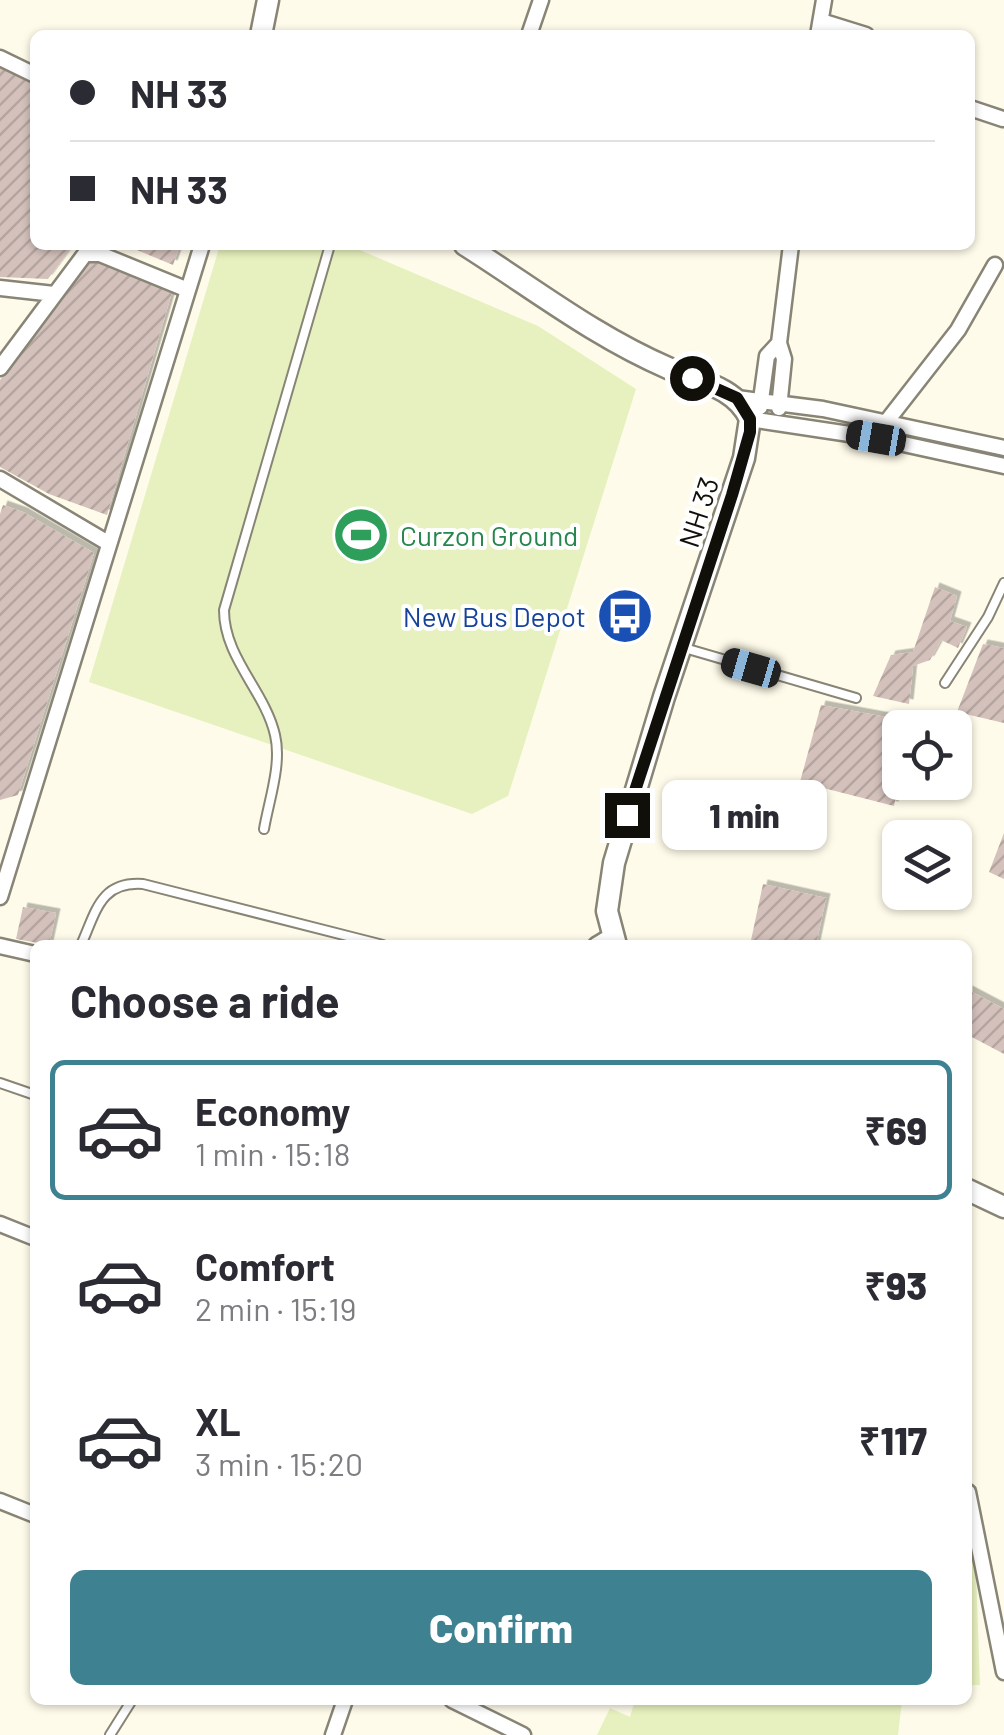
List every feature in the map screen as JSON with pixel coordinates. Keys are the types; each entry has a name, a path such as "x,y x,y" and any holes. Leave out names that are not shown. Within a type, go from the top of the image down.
{"main road":[{"path":"262,30 268,0"},
{"path":"472,250 586,327 737,398 754,420"},
{"name":"NH 33","path":"608,940 607,911 614,863 754,420"},
{"path":"972,1192 1004,1207"}],"street":[{"path":"531,30 540,0"},
{"path":"819,28 824,0"},
{"path":"0,58 30,73"},
{"path":"975,110 1004,119"},
{"path":"0,898 200,250"},
{"path":"778,423 784,360 779,343 789,250"},
{"path":"0,368 80,258 90,252 188,290"},
{"path":"887,421 958,330 995,265"},
{"path":"0,288 54,294"},
{"path":"779,343 767,356 754,420 876,438 1004,466"},
{"path":"737,398 887,421 1004,448"},
{"path":"0,479 108,543"},
{"path":"0,946 30,953"},
{"path":"0,1224 30,1236"},
{"path":"0,1501 30,1514"},
{"path":"972,1508 999,1615 1004,1672"},
{"path":"332,1735 344,1705"},
{"path":"462,1705 523,1735"}],"lane":[{"path":"264,829 276,763 276,738 230,644 224,610 329,250"},
{"path":"945,683 988,618 1004,583"},
{"path":"681,647 856,698"},
{"path":"83,940 106,894 119,884 128,883 362,940"},
{"path":"0,1083 30,1093"},
{"path":"110,1735 129,1705"}],"green space":[{"name":"Curzon Ground","path":"219,250 360,250 538,326 636,389 508,796 472,814 89,682"},
{"path":"972,1556 976,1571 980,1685 972,1685"},
{"path":"634,1705 901,1705 898,1735 597,1735 610,1708 630,1717"}],"building":[{"path":"0,64 30,77 30,250 69,250 48,279 0,277"},
{"path":"137,250 178,250 173,265"},
{"path":"91,259 172,292 107,515 49,494 0,467 0,380"},
{"path":"3,505 23,512 94,553 18,795 0,800 0,514"},
{"path":"935,587 957,596 950,621 967,627 958,648 941,640 930,660 913,666 909,704 873,696 891,655 913,652"},
{"path":"983,644 1004,648 1004,723 972,716 972,710 958,710"},
{"path":"821,705 882,716 882,800 895,800 894,806 800,782"},
{"path":"728,800 750,802 742,844 718,842"},
{"path":"1004,833 1004,879 989,872"},
{"path":"763,884 826,898 817,940 751,940"},
{"path":"23,907 56,913 50,940 16,939"},
{"path":"972,992 1004,1009 1004,1054 972,1037"}],"place":[{"name":"Curzon Ground","path":"361,535"},
{"name":"New Bus Depot","path":"625,616"}],"route":[{"path":"627,815 750,432 750,419 737,398 692,378"}]}
